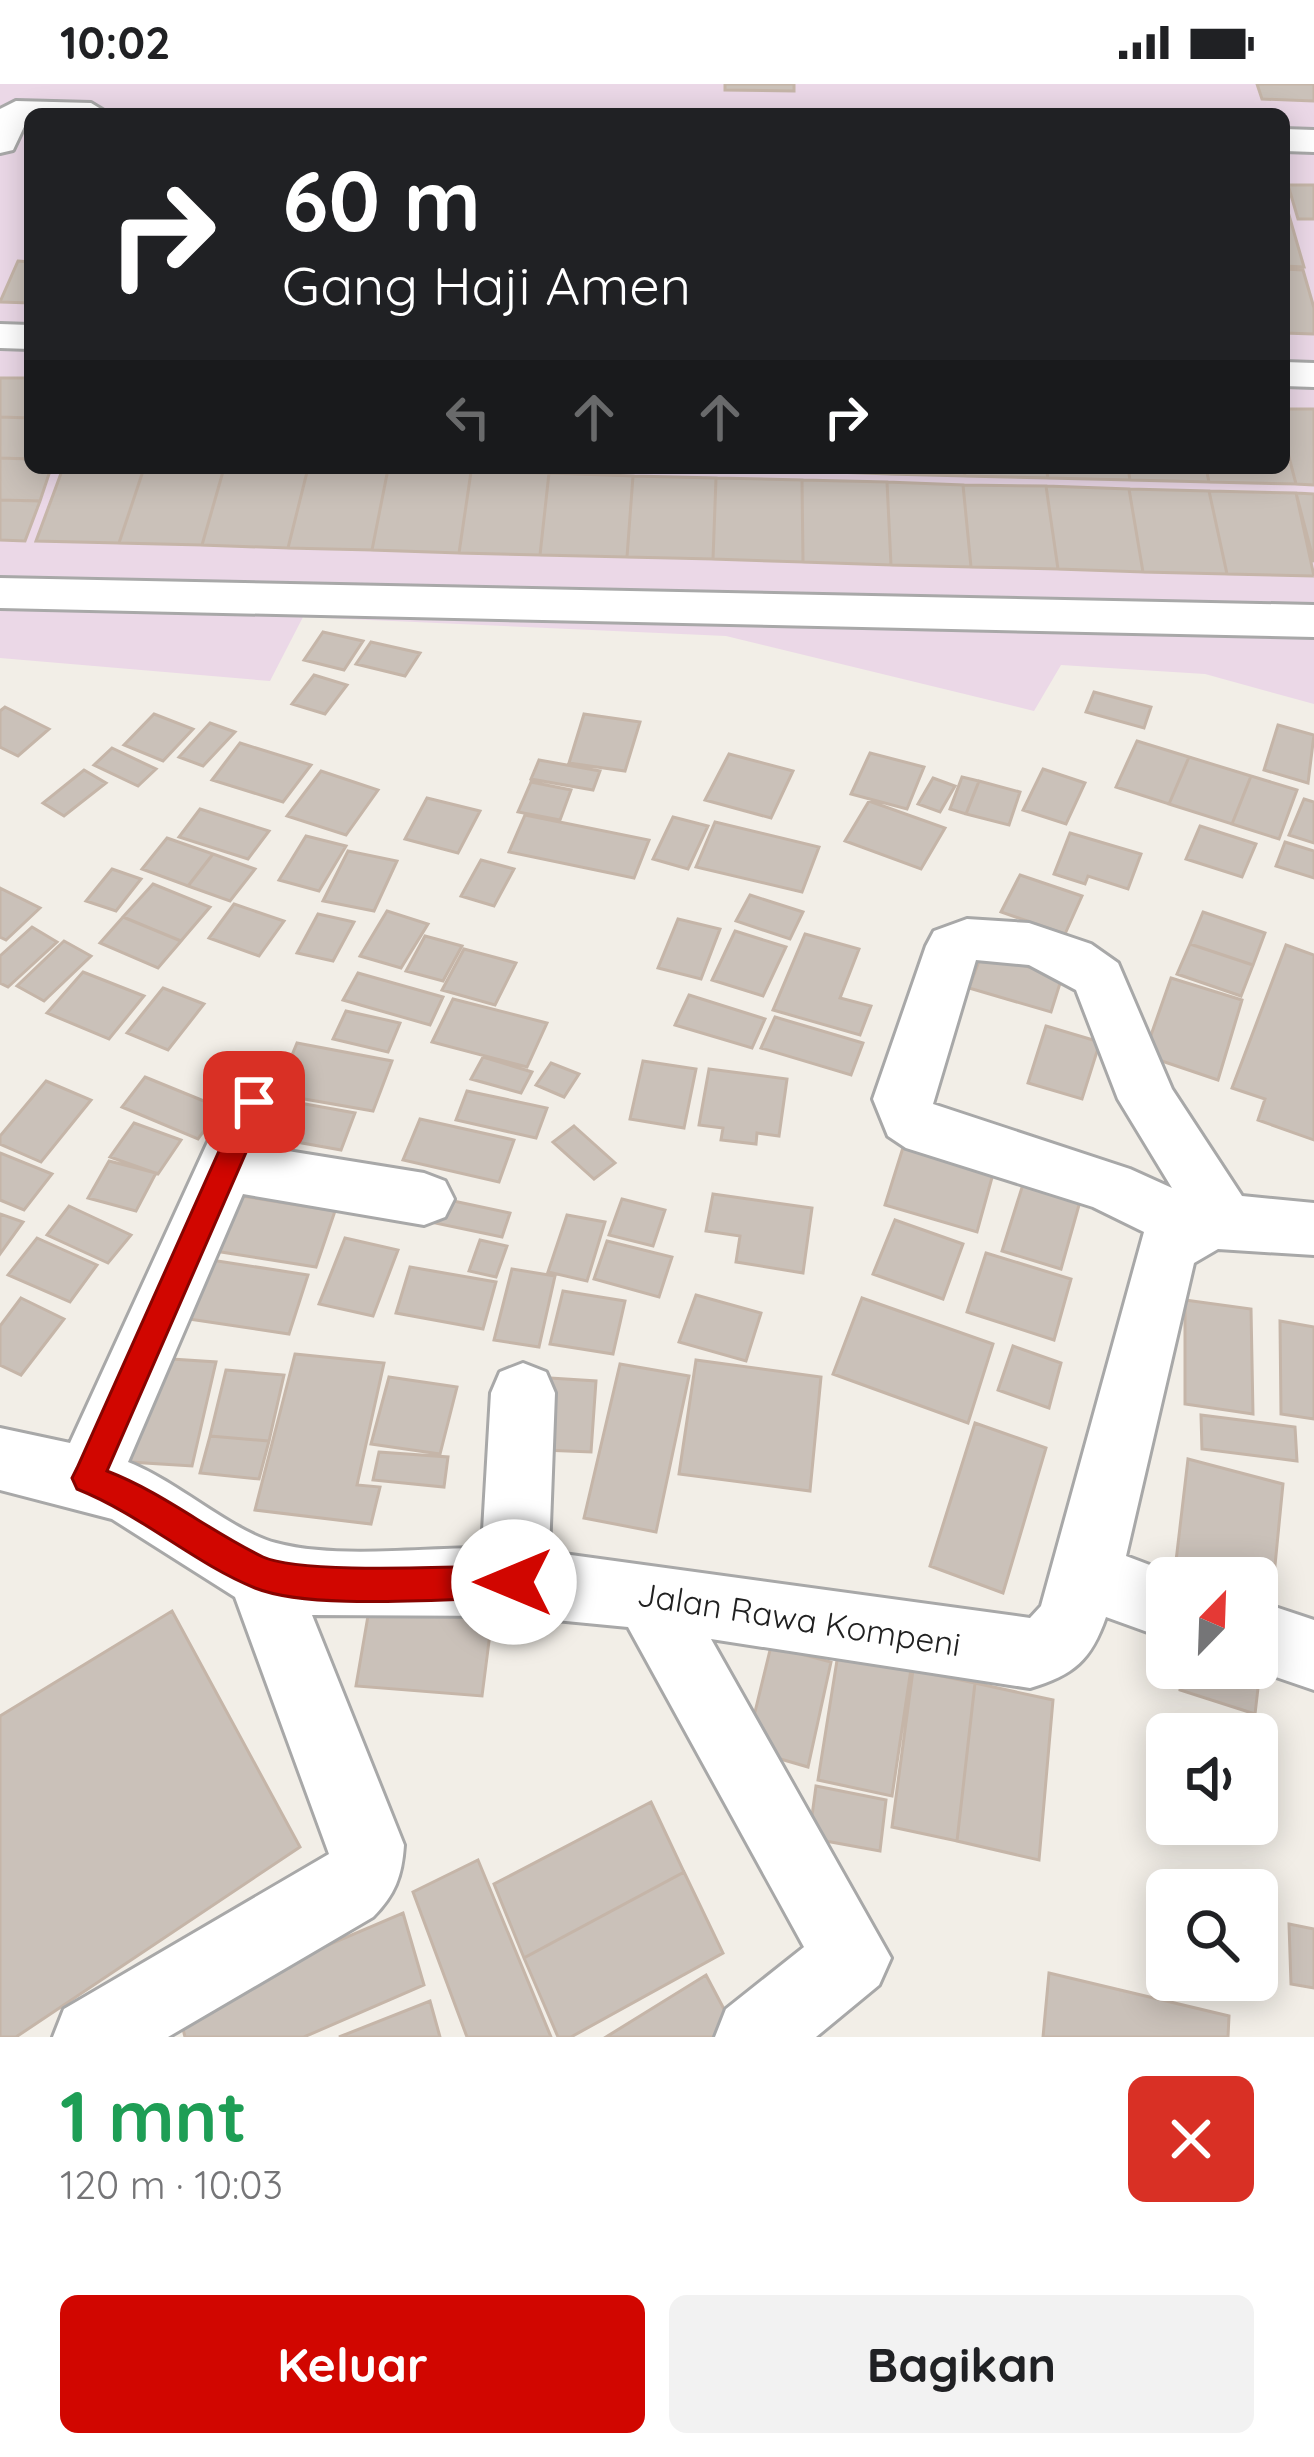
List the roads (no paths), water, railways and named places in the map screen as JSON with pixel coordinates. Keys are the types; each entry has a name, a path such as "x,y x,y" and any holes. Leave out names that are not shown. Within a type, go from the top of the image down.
{"street":[{"path":"0,593 1314,621"},
{"path":"1208,1223 1115,1030 1099,978 1088,964 1070,953 1025,944 975,939 953,946 902,1099 909,1119 927,1131 1208,1223 1314,1229"},
{"path":"88,1478 254,1102"},
{"path":"224,1166 424,1199"},
{"name":"Jalan Rawa Kompeni","path":"0,1459 88,1478 136,1497 261,1574 306,1581 514,1582 648,1595 1030,1653 1051,1647 1067,1629 1087,1576 1167,1249 1208,1223"},
{"path":"514,1582 523,1393"},
{"path":"92,2037 346,1890 365,1871 367,1845 261,1574"},
{"path":"1087,1576 1146,1597"},
{"path":"648,1595 852,1958 754,2037"},
{"path":"1278,1643 1314,1655"}]}
